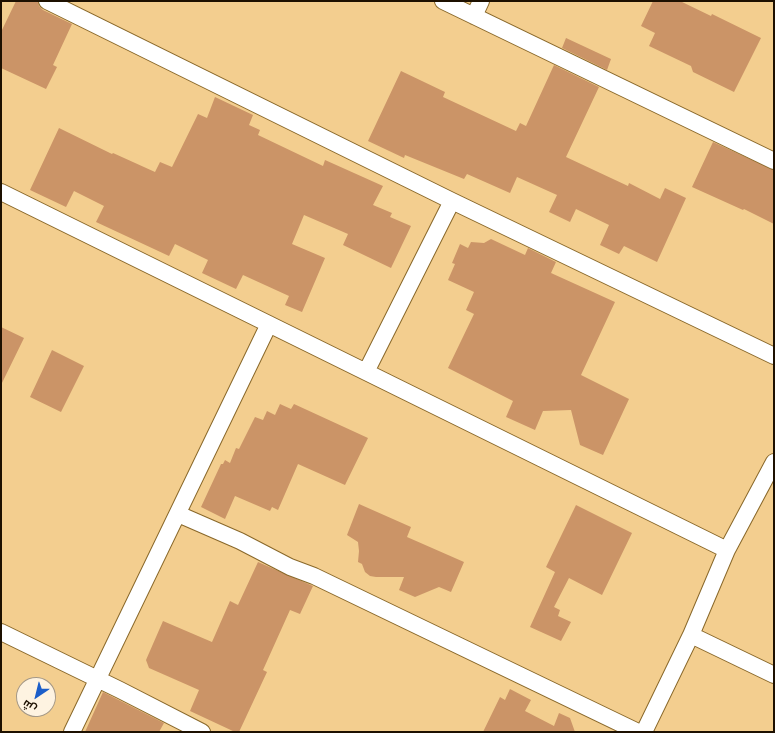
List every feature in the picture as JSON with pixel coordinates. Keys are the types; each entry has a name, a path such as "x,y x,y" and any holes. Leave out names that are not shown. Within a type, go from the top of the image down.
{"street":[{"path":"47,1 774,356"},
{"path":"443,1 774,161"},
{"path":"474,16 481,1"},
{"path":"1,192 727,550"},
{"path":"366,372 452,200"},
{"path":"72,732 269,324"},
{"path":"644,732 691,635 727,550 774,462"},
{"path":"178,514 240,541 290,567 314,576 638,732"},
{"path":"1,632 98,678 202,732"},
{"path":"691,635 774,675"}],"building":[{"path":"16,1 38,1 39,6 43,10 72,24 53,65 57,67 46,89 1,68 1,32"},
{"path":"653,1 680,1 711,16 712,14 761,38 734,92 693,72 691,66 649,46 655,33 641,26"},
{"path":"566,38 611,59 607,70 562,48"},
{"path":"554,65 599,87 566,157 628,186 629,183 660,199 665,188 686,198 657,262 624,246 619,254 600,245 609,225 576,209 570,222 549,212 557,195 517,177 510,193 467,174 464,179 405,155 404,158 368,141 401,71 445,92 443,97 516,131 520,123 526,126"},
{"path":"215,97 253,115 249,125 260,130 258,135 323,166 325,160 383,186 373,205 392,213 390,217 411,226 391,268 343,245 348,234 304,215 292,244 325,258 302,312 285,305 289,296 243,275 236,289 202,273 208,260 175,244 169,256 96,222 104,206 74,191 66,207 30,190 59,128 112,154 113,153 155,172 160,162 172,167 198,114 207,118"},
{"path":"713,142 774,170 774,224 744,209 743,210 692,187"},
{"path":"491,239 525,255 528,248 556,262 551,273 615,302 581,375 629,399 603,455 580,445 571,410 543,411 535,430 506,417 513,401 448,368 474,314 466,310 474,292 448,280 455,264 452,263 460,244 468,248 471,242 484,243"},
{"path":"1,327 24,338 1,385"},
{"path":"52,350 84,366 61,412 30,397"},
{"path":"280,404 291,409 294,404 368,438 345,485 298,464 278,510 272,507 270,511 235,496 225,519 201,507 221,464 223,464 225,460 230,463 236,448 239,449 255,417 263,420 267,411 275,415"},
{"path":"359,504 411,527 407,537 464,562 451,592 439,587 415,597 399,590 404,577 376,577 370,576 365,572 362,564 358,562 358,542 347,535"},
{"path":"576,505 632,533 602,595 569,578 554,607 560,610 558,616 571,622 561,641 530,627 555,572 546,567"},
{"path":"258,562 313,586 300,614 290,610 263,670 267,672 239,732 235,732 190,711 199,690 149,668 146,660 163,621 212,642 230,601 238,605"},
{"path":"510,689 531,700 525,711 554,726 559,713 570,718 575,732 483,732 500,697 505,700"},
{"path":"103,692 164,723 159,732 85,732"}]}
